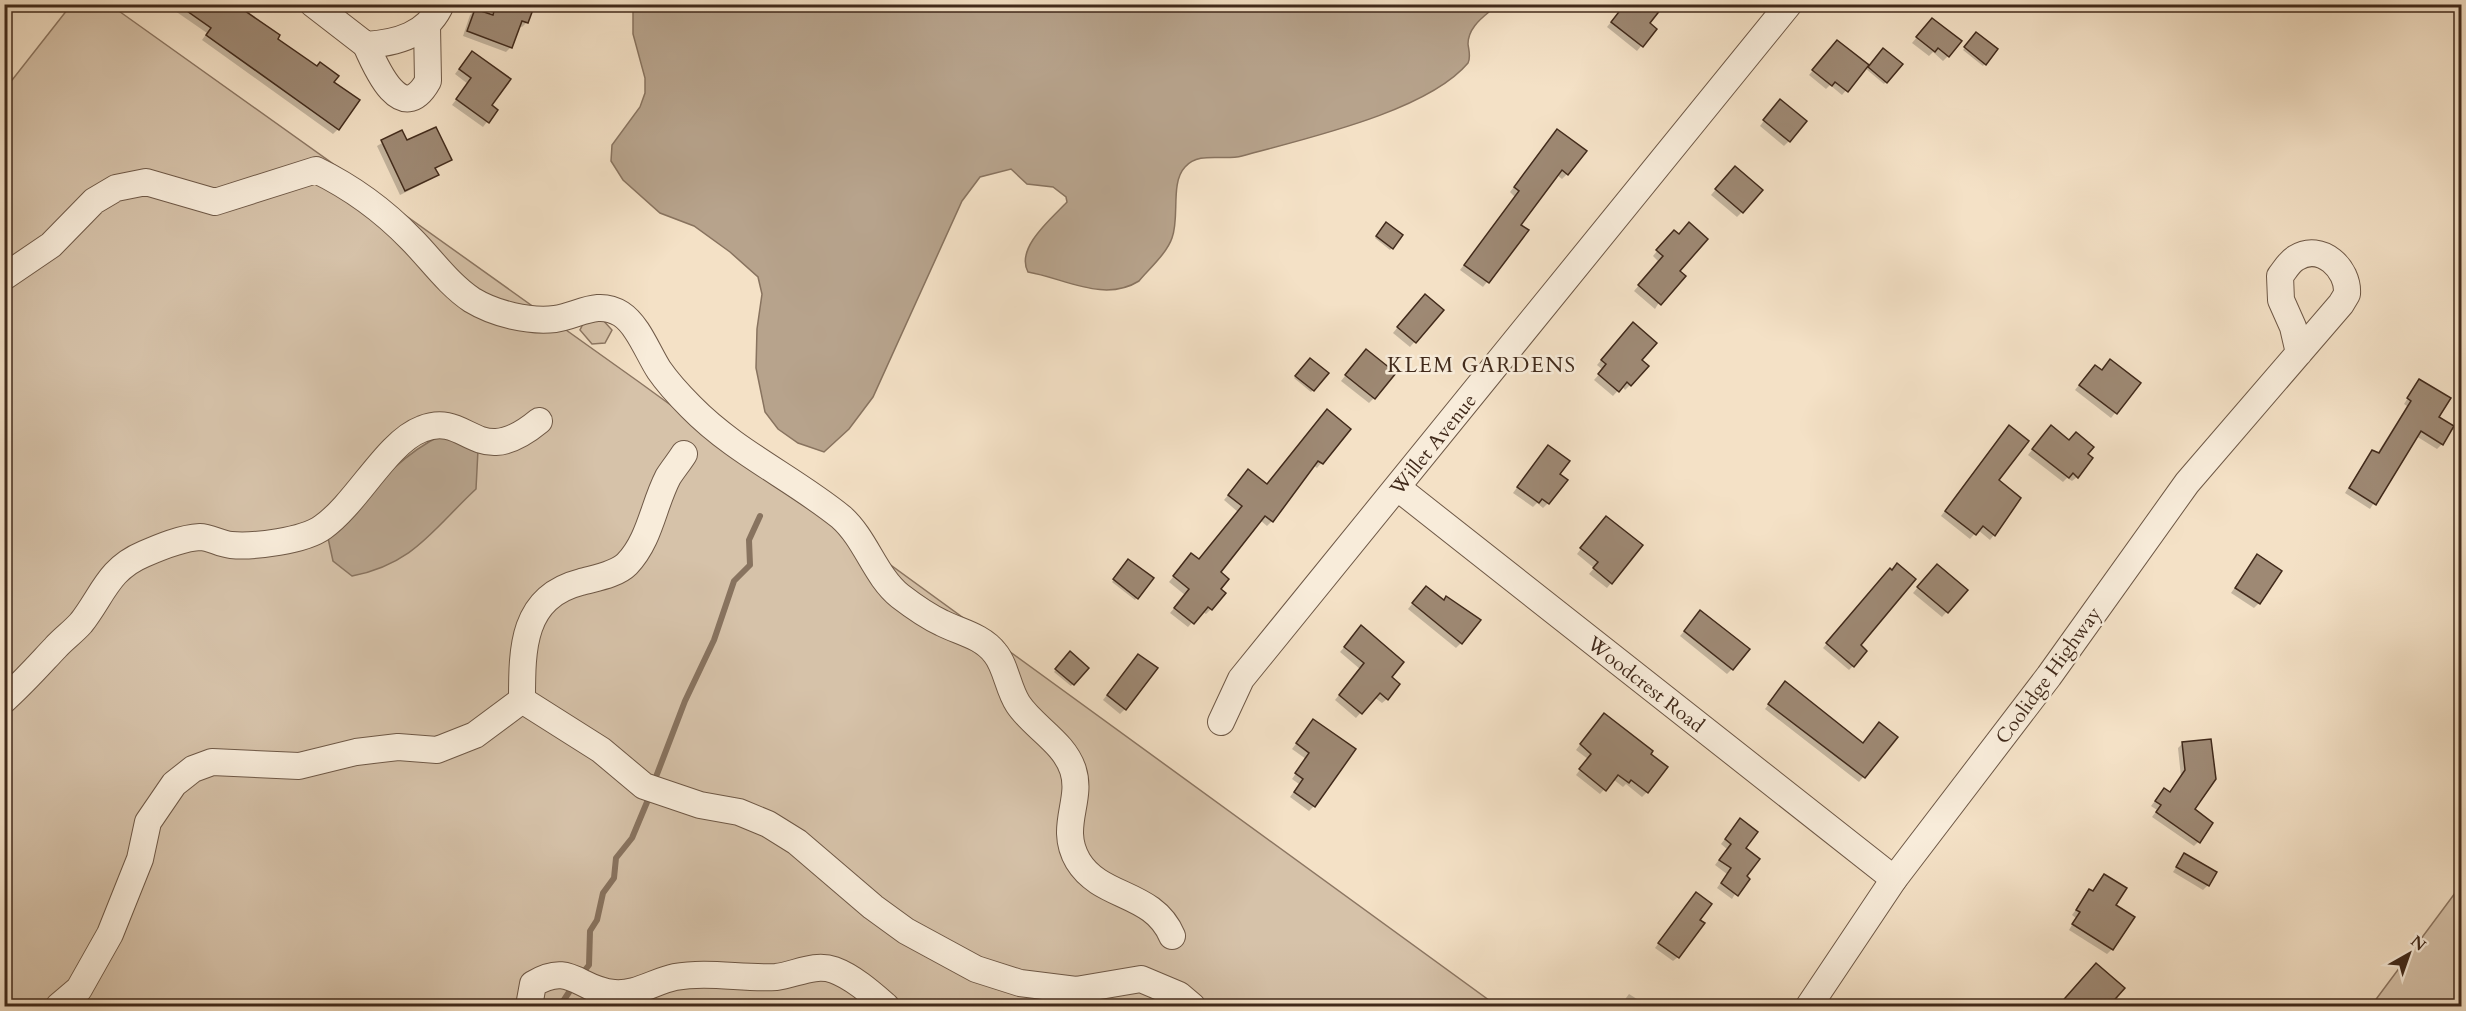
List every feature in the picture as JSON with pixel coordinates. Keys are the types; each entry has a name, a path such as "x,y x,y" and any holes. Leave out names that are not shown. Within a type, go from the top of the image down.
{"street":[{"path":"313,4 366,45 393,93 404,99 416,96 428,81 427,26"},
{"path":"366,45 396,41 427,26 441,4"},
{"name":"Willet Avenue","path":"1221,722 1241,679 1789,4"},
{"path":"4,278 51,245 93,201 116,188 146,182 215,202 316,170 350,186 373,203 453,284 474,301 507,314 533,320 559,319 579,310 600,307 622,314 643,341 660,372 692,408 732,441 789,478 840,517 856,533 893,591 942,623 972,634 996,653 1018,705 1059,747 1073,770 1074,791 1068,838 1079,862 1098,882 1147,904 1166,922 1172,936"},
{"name":"Coolidge Highway","path":"1809,1006 1894,879 2049,676 2187,483 2299,353"},
{"path":"4,700 82,622 113,573 142,555 201,537 229,545 251,545 308,535 323,528 347,506 405,439 420,429 434,425 446,425 475,439 493,443 523,434 538,421"},
{"path":"60,1006 80,989 110,934 140,859 148,822 174,784 193,769 212,762 299,766 356,752 398,747 437,750 476,735 522,700 525,644 536,610 561,587 613,572 625,566 644,539 668,477 684,454"},
{"name":"Woodcrest Road","path":"1398,488 1894,879"},
{"path":"522,700 601,750 655,790 700,806 739,812 768,824 797,842 873,907 906,931 976,969 1020,983 1076,990 1141,978 1179,996 1192,1006"},
{"path":"529,1006 533,984 548,975 564,974 582,983 614,993 639,990 675,977 777,977 812,968 832,969 849,977 886,1006"}],"shaded area":[{"path":"109,4 639,382 1497,1006 5,1006 5,89 71,5"},
{"path":"1489,4 1489,12 1470,34 1468,63 1449,80 1424,96 1362,122 1330,132 1242,156 1204,158 1191,162 1180,174 1176,191 1174,230 1170,244 1139,281 1126,287 1112,290 1084,287 1028,272 1025,263 1026,253 1037,234 1067,202 1066,197 1053,187 1027,184 1011,169 980,177 962,201 873,397 849,429 824,452 798,443 778,429 765,412 756,368 757,329 762,294 758,277 730,252 694,226 660,213 623,180 611,161 612,145 640,107 645,93 645,78 633,34 633,5"},
{"path":"601,318 612,330 605,343 592,344 580,330 584,322"},
{"path":"442,435 478,450 476,489 407,554 391,563 352,576 333,561 328,538 367,495 409,455"},
{"path":"2461,885 2461,1006 2371,1006"}],"building":[{"path":"177,4 235,4 280,35 278,39 317,66 320,62 339,76 334,82 360,100 339,130 206,35 211,28"},
{"path":"483,4 535,4 528,23 522,21 512,48 467,31 475,9 493,15 494,11 482,8"},
{"path":"1625,4 1665,4 1650,23 1657,29 1643,47 1611,22"},
{"path":"1932,18 1962,41 1949,57 1938,48 1935,52 1916,37"},
{"path":"1976,32 1998,49 1986,65 1964,47"},
{"path":"1837,40 1869,65 1848,92 1835,82 1832,86 1812,70"},
{"path":"1883,48 1903,64 1887,83 1868,67"},
{"path":"472,51 511,79 492,105 498,110 489,123 456,99 471,78 459,69"},
{"path":"1780,99 1807,121 1790,142 1763,120"},
{"path":"436,127 452,160 435,168 439,175 405,191 381,140 402,130 407,140"},
{"path":"1557,129 1587,151 1568,175 1562,170 1521,225 1529,230 1489,283 1464,265 1519,191 1514,187"},
{"path":"1735,166 1763,190 1743,213 1715,189"},
{"path":"1386,222 1403,235 1393,249 1376,236"},
{"path":"1689,222 1708,239 1680,271 1686,276 1661,305 1638,285 1663,256 1656,250 1674,230 1679,234"},
{"path":"1425,294 1444,310 1416,343 1397,327"},
{"path":"1633,322 1657,343 1642,360 1649,366 1631,386 1627,382 1619,392 1598,374 1606,364 1601,360"},
{"path":"1366,349 1396,373 1375,399 1345,375"},
{"path":"1310,358 1329,373 1314,391 1295,376"},
{"path":"2110,359 2141,383 2117,414 2079,385 2095,365 2102,370"},
{"path":"2419,379 2451,398 2439,417 2454,426 2443,445 2421,431 2376,505 2349,488 2372,450 2379,453 2411,401 2407,398"},
{"path":"1327,409 1351,429 1323,464 1318,461 1273,522 1265,516 1221,572 1229,579 1221,589 1226,593 1212,610 1208,607 1194,624 1174,608 1189,589 1173,576 1191,553 1199,559 1242,506 1228,495 1248,469 1267,484"},
{"path":"2009,425 2029,441 1999,480 2021,498 1995,536 1983,526 1976,535 1945,511"},
{"path":"2051,425 2069,440 2076,432 2094,447 2088,454 2093,458 2078,478 2073,473 2069,478 2032,449"},
{"path":"1548,445 1570,461 1560,474 1568,480 1549,504 1542,499 1539,503 1517,487"},
{"path":"1606,516 1643,545 1612,584 1593,568 1598,562 1580,548"},
{"path":"2257,554 2282,571 2260,604 2235,588"},
{"path":"1128,559 1154,578 1138,599 1113,579"},
{"path":"1897,563 1916,579 1861,645 1867,651 1854,667 1826,643 1890,568 1892,570"},
{"path":"1937,564 1968,590 1948,613 1917,587"},
{"path":"1426,586 1444,600 1446,596 1481,620 1462,644 1412,603"},
{"path":"1700,610 1750,649 1733,670 1684,631"},
{"path":"1361,625 1404,662 1392,677 1400,684 1388,700 1380,693 1362,714 1339,695 1364,663 1344,647"},
{"path":"1070,651 1089,668 1074,685 1055,669"},
{"path":"1138,654 1158,668 1126,710 1107,695"},
{"path":"1785,681 1863,743 1879,722 1898,737 1865,778 1768,704"},
{"path":"1604,713 1653,751 1651,754 1668,767 1648,793 1631,780 1629,783 1618,775 1606,791 1579,769 1591,754 1580,744"},
{"path":"1313,719 1356,749 1315,807 1294,792 1303,779 1295,773 1309,753 1296,743"},
{"path":"2211,739 2216,779 2195,809 2213,823 2200,843 2156,812 2161,805 2155,801 2164,788 2170,792 2185,770 2182,742"},
{"path":"1740,818 1758,832 1746,848 1760,859 1747,876 1750,879 1738,896 1721,883 1731,868 1719,860 1731,844 1725,839"},
{"path":"2184,853 2217,872 2209,886 2176,867"},
{"path":"2104,874 2127,888 2116,905 2135,917 2113,950 2072,924 2080,912 2076,910 2089,889 2093,891"},
{"path":"1696,892 1712,904 1700,920 1705,923 1679,958 1658,943"},
{"path":"2096,963 2125,988 2109,1006 2058,1006"}],"waterway":[{"path":"654,782 685,701 714,640 734,581 750,565 749,540 760,516"},
{"path":"581,975 589,965 590,931 597,920 603,893 614,878 616,858 632,838 650,795"},
{"path":"560,1006 573,986"}],"district":[{"name":"KLEM GARDENS","path":"1482,365"}]}
